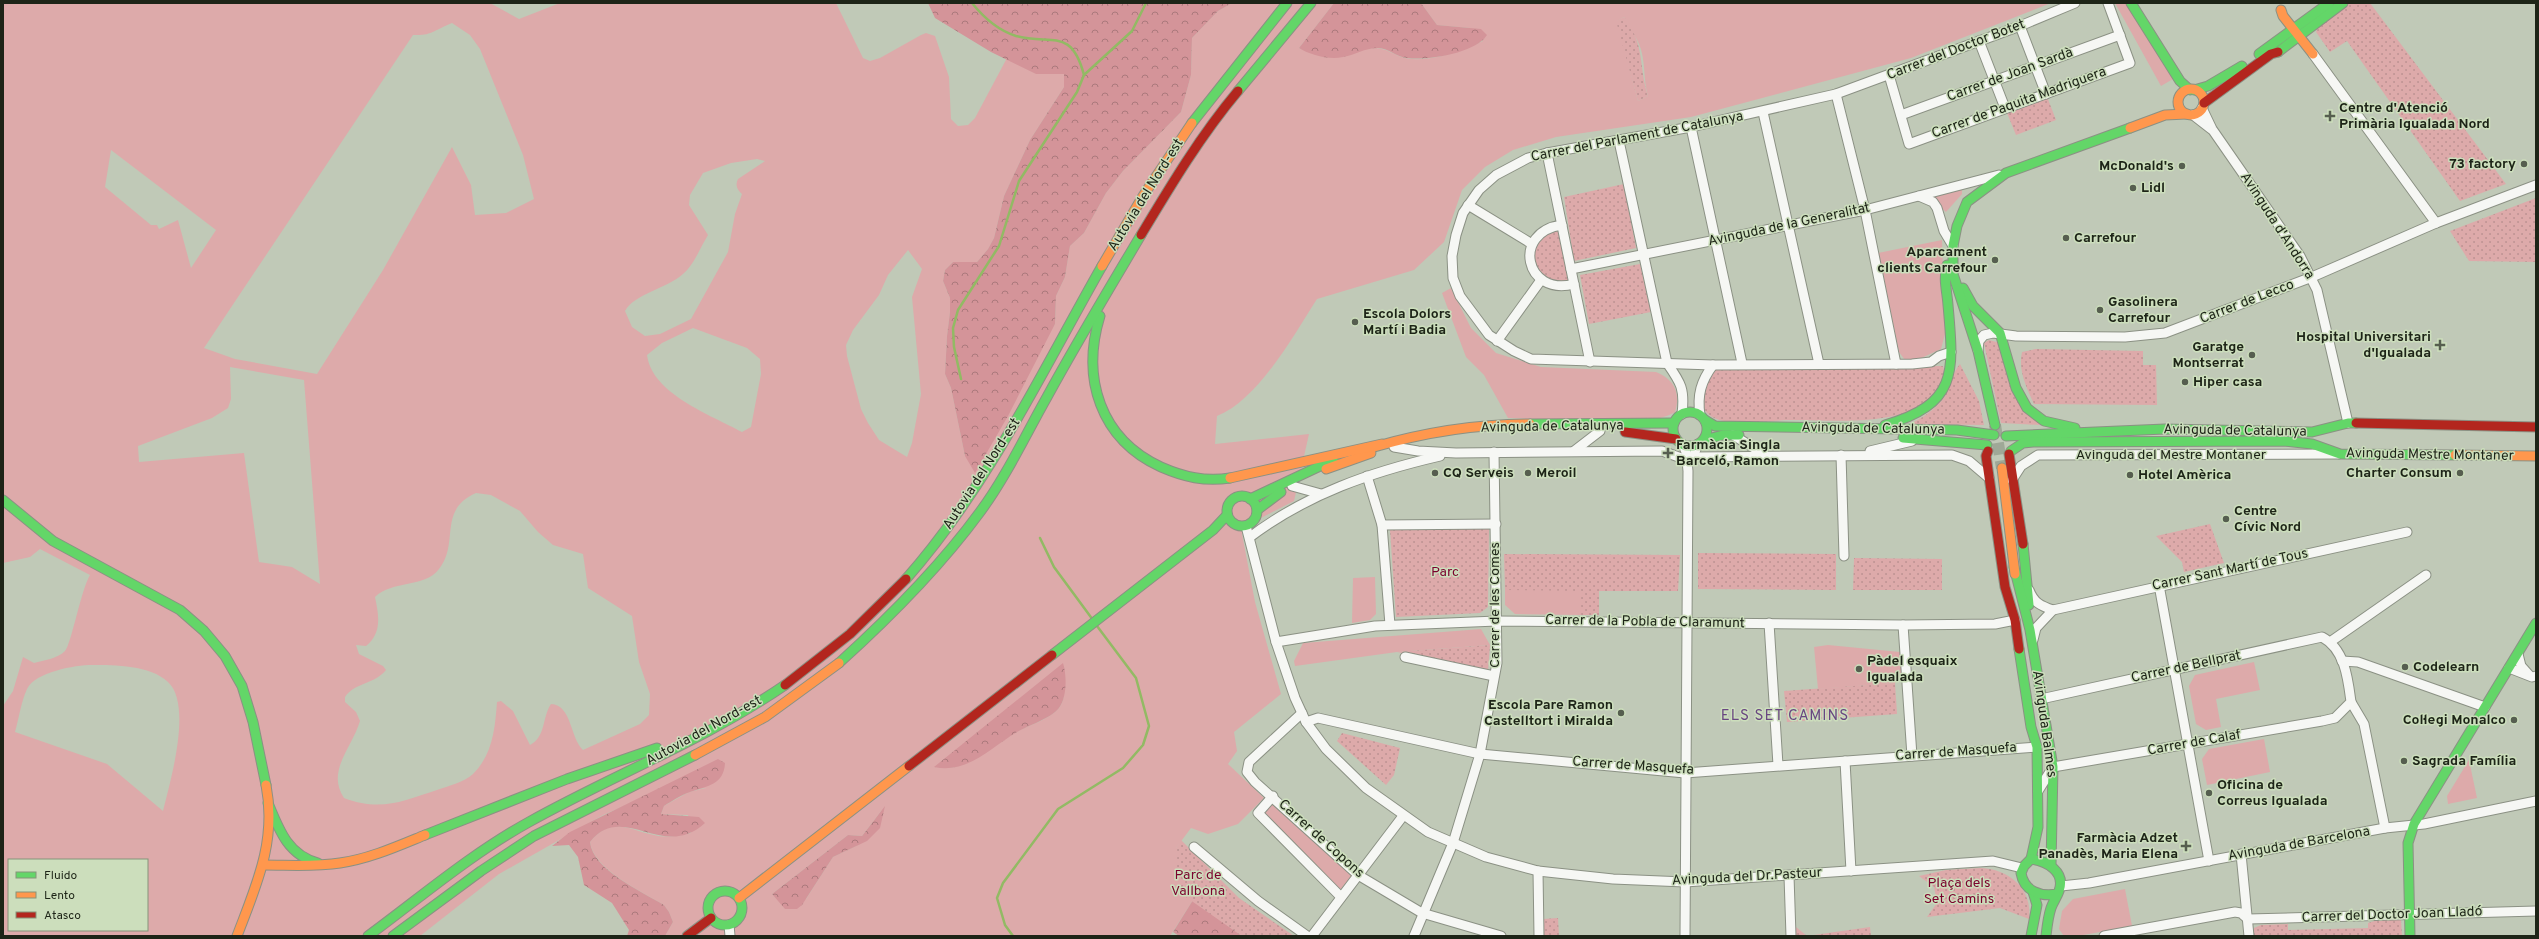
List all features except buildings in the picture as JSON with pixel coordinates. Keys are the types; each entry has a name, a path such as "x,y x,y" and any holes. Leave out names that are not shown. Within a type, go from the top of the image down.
{"main road":[{"name":"Autovia del Nord-est","path":"368,936 457,870 526,824 690,742 763,699 820,659 872,614 929,552 958,516 1002,449 1098,273 1161,167 1219,85 1287,3"},
{"name":"Autovia del Nord-est","path":"393,936 514,848 556,824 737,734 812,684 859,646 929,576 980,512 1026,436 1125,260 1176,176 1220,112 1311,3"},
{"path":"2131,3 2180,81 2202,96 2203,106"},
{"path":"1862,430 1899,422 1916,416 1934,404 1944,389 1949,377 1951,352 1946,269 1953,248 1957,226 1967,202 1991,182 2006,174 2165,115 2190,115 2271,54 2297,32 2332,8 2329,3 2307,18 2297,32 2286,47 2271,54"},
{"path":"2165,115 2180,98 2192,90 2208,86 2231,74 2278,40 2314,26 2343,3"},
{"path":"2281,11 2307,18"},
{"path":"2281,11 2310,50"},
{"path":"2278,40 2281,11"},
{"path":"2310,50 2314,26"},
{"path":"2286,47 2310,50"},
{"path":"2180,81 2180,109 2190,115"},
{"path":"1953,248 1953,274 1978,351 1995,425"},
{"path":"1125,260 1094,332 1091,368 1097,394 1109,422 1126,444 1146,459 1182,476 1216,479 1247,475 1382,444"},
{"path":"1953,274 1973,306 2000,333 2016,388 2027,408 2044,421 2092,432"},
{"path":"1692,412 1702,418 1707,430 1701,442 1679,442 1673,432 1674,423 1682,414 1692,412"},
{"name":"Avinguda de Catalunya","path":"1702,418 1715,426 1862,430 1957,430 1994,435"},
{"name":"Avinguda de Catalunya","path":"1250,499 1332,460 1382,444 1430,433 1496,424 1622,426 1674,423"},
{"name":"Avinguda de Catalunya","path":"2006,436 2165,430 2312,432 2348,423 2536,427"},
{"name":"Avinguda de Catalunya","path":"1257,510 1274,496 1334,465 1394,447 1435,437 1485,431 1600,431 1665,436 1679,442"},
{"name":"Avinguda de Catalunya","path":"1701,442 1723,434 1832,434 1923,439 1988,448"},
{"path":"1994,435 2006,436 2012,443 2010,453 1998,459 1988,448 1994,435"},
{"name":"Avinguda de Catalunya","path":"2010,453 2023,443 2063,442 2284,441 2312,444 2324,449"},
{"name":"Avinguda Balmes","path":"1988,448 1986,456 2005,587 2018,638 2031,727 2037,747 2037,839 2031,859"},
{"name":"Avinguda Mestre Montaner","path":"2324,449 2340,454 2536,456"},
{"name":"Avinguda Balmes","path":"2010,453 2012,480 2028,587 2030,630 2053,767 2051,866"},
{"path":"2002,468 2014,567"},
{"path":"1241,496 1250,499 1257,510 1255,518 1246,526 1230,519 1227,506 1233,499 1241,496"},
{"path":"3,500 53,541 152,593 180,610 204,630 226,656 242,686 254,722 268,803 269,837 264,865 245,919 237,936"},
{"path":"739,898 817,839 1149,578 1230,519"},
{"name":"Avinguda Balmes","path":"2014,567 2030,630"},
{"name":"Avinguda Balmes","path":"2014,567 2018,638"},
{"path":"2410,936 2408,843 2414,824 2536,623"},
{"path":"264,865 310,866 335,864 389,849 567,779 664,746 690,742"},
{"path":"268,803 281,834 294,852 309,861 335,864"},
{"path":"2046,936 2051,908 2059,890 2060,877 2051,866 2042,860 2031,859 2022,868 2021,877 2023,882 2033,892 2045,897 2059,890"},
{"path":"728,891 739,898 742,903 742,914 739,919 729,925 718,924 711,918 708,907 712,896 717,893 728,891"},
{"path":"2031,936 2037,906 2033,892"},
{"path":"687,936 711,918"},
{"path":"232,936 245,919"},
{"path":"243,936 245,919"}],"street":[{"name":"Carrer del Doctor Botet","path":"1836,94 2020,26 2075,3"},
{"path":"2108,3 2120,35"},
{"path":"2020,26 2046,94"},
{"name":"Carrer de Paquita Madriguera","path":"1901,115 1909,144 2130,63 2120,35"},
{"name":"Carrer de Joan Sardà","path":"1901,115 2120,35"},
{"path":"1979,41 2005,108"},
{"path":"2310,50 2436,223"},
{"path":"1889,75 1901,115"},
{"path":"1836,94 1865,210 1896,364"},
{"name":"Carrer del Parlament de Catalunya","path":"1836,94 1763,112 1691,127 1547,153 1528,158 1496,175 1479,190 1468,205 1463,213 1456,235 1452,256 1453,278 1460,296 1489,335 1497,341 1531,359 1713,365 1742,363 1896,364 1931,362 1939,356 1951,352"},
{"name":"Avinguda d'Andorra","path":"2203,106 2212,130 2296,250 2312,277 2317,290 2348,423"},
{"path":"1763,112 1819,364"},
{"name":"Avinguda d'Andorra","path":"2190,115 2212,130"},
{"path":"1691,127 1742,363"},
{"path":"1619,141 1667,363 1682,385 1682,414"},
{"path":"1547,153 1590,362"},
{"name":"Avinguda de la Generalitat","path":"1571,269 1789,224 1865,210 2006,174"},
{"name":"Carrer de Lecco","path":"1978,351 1979,341 1984,335 2000,333 2016,336 2125,337 2165,333 2312,277 2436,223 2536,185"},
{"path":"1922,195 1932,202 1937,208 1944,231 1953,248"},
{"path":"1468,205 1532,244"},
{"path":"1562,225 1544,230 1532,244 1530,262 1533,271 1541,280 1555,287 1574,284"},
{"path":"1497,341 1541,280"},
{"path":"1702,418 1698,401 1702,378 1713,365"},
{"path":"1574,451 1600,431"},
{"path":"1734,435 1765,455"},
{"path":"1853,455 1923,439"},
{"path":"1679,442 1690,459"},
{"path":"1685,936 1688,471 1690,459 1701,442"},
{"path":"2063,442 2096,454"},
{"path":"1394,447 1450,453 1662,451 1690,459 1765,455 1952,455 1968,461 1989,478"},
{"name":"Carrer de les Comes","path":"1414,936 1422,913 1453,843 1480,754 1497,663 1494,452"},
{"path":"1250,537 1276,517 1321,494 1367,476 1450,453"},
{"name":"Avinguda del Mestre Montaner","path":"2012,480 2021,466 2038,455 2340,454"},
{"path":"1841,455 1844,556"},
{"path":"1367,476 1382,525 1390,625"},
{"path":"1292,486 1321,494"},
{"path":"1382,525 1496,524"},
{"name":"Avinguda del Dr.Pasteur","path":"1246,526 1276,642 1306,722 1326,748 1366,788 1403,816 1428,832 1486,857 1538,871 1613,878 1685,882 1993,861 2022,868"},
{"name":"Carrer Sant Martí de Tous","path":"2053,610 2159,585 2407,532"},
{"path":"2385,828 2364,724 2351,702 2347,672 2330,642 2426,575"},
{"path":"2159,585 2209,861"},
{"path":"2028,587 2032,599 2037,603 2053,610 2036,628 2032,644"},
{"name":"Carrer de la Pobla de Claramunt","path":"1276,642 1390,625 1497,621 1904,625 1995,624 2014,620"},
{"path":"1769,623 1778,765"},
{"path":"1904,625 1912,756"},
{"name":"Carrer de Bellprat","path":"2041,699 2313,638 2322,637 2330,642"},
{"path":"2518,654 2521,666 2534,677"},
{"path":"1405,657 1494,676"},
{"path":"2342,661 2358,662 2485,707"},
{"path":"2509,668 2534,677"},
{"name":"Carrer de Calaf","path":"2053,767 2335,718 2351,702"},
{"name":"Carrer de Copons","path":"1302,713 1249,762 1247,772 1256,782 1274,796 1358,875 1422,913 1501,936"},
{"name":"Carrer de Masquefa","path":"1306,722 1318,718 1480,754 1530,757 1685,773 2037,747"},
{"path":"1845,761 1851,871"},
{"path":"2038,791 2053,767"},
{"name":"Carrer de Copons","path":"1274,796 1258,813 1341,897"},
{"name":"Avinguda de Barcelona","path":"2059,890 2241,854 2536,801"},
{"path":"1312,936 1403,816"},
{"path":"1194,847 1258,901 1307,936"},
{"path":"2241,854 2249,936"},
{"path":"1538,871 1539,936"},
{"path":"1789,876 1791,936"},
{"name":"Carrer del Doctor Joan Lladó","path":"2248,919 2536,911"},
{"path":"2104,936 2235,912 2241,913 2248,919"},
{"path":"729,925 730,936"}],"green space":[{"path":"3,3 490,3 519,19 560,3 836,3 863,58 870,61 880,58 926,33 935,36 949,77 951,119 958,126 968,125 975,118 1007,58 1037,74 1064,74 1064,87 1030,140 1004,196 994,238 988,249 977,262 953,262 945,270 943,281 950,298 950,312 945,374 951,388 965,456 1055,324 1056,296 1065,277 1070,246 1084,233 1106,193 1123,171 1181,112 1191,75 1192,38 1218,11 1232,3 1334,3 1299,48 1317,55 1337,57 1367,49 1378,48 1387,50 1405,58 1424,59 1465,49 1483,41 1470,28 1437,25 1421,3 2051,3 1911,58 1691,117 1556,137 1513,150 1485,167 1462,190 1444,242 1414,270 1317,299 1286,348 1261,381 1247,396 1232,408 1217,416 1215,444 1309,434 1294,501 1261,518 1258,523 1242,534 1255,602 1281,694 1234,732 1237,751 1228,764 1264,798 1238,824 1208,834 1191,828 1176,848 1183,894 1193,900 1170,936 665,936 673,922 664,905 609,871 593,852 590,842 605,829 620,826 663,836 677,836 691,833 688,815 661,814 664,806 689,792 706,788 654,793 603,815 499,874 420,936 3,936 3,706 13,691 23,657 34,663 54,658 65,651 70,639 83,592 90,575 40,549 30,557 3,563","holes":["1624,17 1637,41 1643,57 1645,83 1648,96 1638,101 1617,21","452,23 470,35 480,49 523,155 534,199 506,213 475,215 471,185 452,147 383,270 317,374 235,359 204,348 413,35 425,35","111,150 216,230 191,268 178,220 159,229 157,225 151,225 105,187","757,159 765,161 738,179 737,187 742,194 735,214 728,252 691,319 660,334 645,336 632,327 625,311 635,300 668,284 683,274 694,261 708,235 689,205 690,195 703,173 731,163","908,250 922,269 912,297 921,394 912,443 907,457 879,440 868,423 861,409 847,356 846,345 853,330 879,295 888,275","693,328 747,348 760,359 761,374 751,427 742,432 685,402 671,392 651,369 647,355 662,343","230,367 304,380 320,584 292,567 259,562 244,453 139,462 138,446 212,418 228,408 231,399","476,493 491,495 520,511 538,532 553,545 583,554 588,588 632,616 639,662 650,694 649,715 640,724 583,750 575,738 567,716 558,706 551,704 539,737 530,745 513,711 501,701 497,702 494,731 489,749 480,766 470,777 461,782 413,798 381,805 357,802 344,798 339,788 339,769 360,721 356,712 345,702 345,697 349,692 376,678 386,670 383,666 359,654 356,645 366,646 375,636 378,624 378,611 375,597 390,588 425,579 433,575 439,569 445,559 448,549 453,518 457,508 464,500","111,665 142,669 161,676 168,682 175,693 179,708 178,744 163,811 107,764 15,732 23,699 31,683 47,674 76,666","1064,691 1059,708 1050,716 1016,732 976,758 959,766 949,768","884,807 856,846 833,857 806,899 777,899 772,894 848,835 862,836"]},
{"path":"928,3 1232,3 1218,11 1192,38 1191,75 1181,112 1123,171 1106,193 1084,233 1070,246 1065,277 1056,296 1055,324 1008,416 975,473 965,456 951,388 945,374 950,298 943,281 945,270 953,262 977,262 988,249 994,238 1004,196 1030,140 1064,87 1064,74 1036,74 991,52 935,18"},
{"path":"1334,3 1421,3 1437,25 1481,29 1487,35 1473,47 1462,51 1438,57 1416,59 1399,56 1382,48 1368,49 1348,56 1332,58 1314,55 1299,48"},
{"path":"2115,3 2127,3 2173,79 2161,86"},
{"path":"2350,3 2370,3 2506,184 2460,201 2347,41 2330,52 2316,32 2319,25"},
{"path":"1624,17 1636,37 1648,96 1638,101 1616,21"},
{"path":"2046,94 2056,120 2016,135 2005,108"},
{"path":"1624,184 1636,248 1574,261 1564,197"},
{"path":"1962,188 1962,194 1946,212 1930,198 1933,194"},
{"path":"2536,198 2536,262 2469,261 2450,231"},
{"path":"1557,225 1570,285 1565,287 1533,271 1532,244"},
{"path":"1942,240 1945,334 1941,349 1917,360 1905,360 1899,352 1878,253"},
{"path":"1640,264 1651,312 1589,324 1580,275"},
{"path":"1451,288 1471,328 1496,353 1541,367 1656,372 1672,383 1677,399 1675,412 1662,417 1621,422 1508,418 1484,375 1466,357 1442,293"},
{"path":"1989,340 2000,343 2040,425 2001,423 1984,343"},
{"path":"2036,349 2143,351 2143,365 2156,365 2157,405 2034,404 2022,372 2021,359 2022,352"},
{"path":"1960,364 1979,401 1984,425 1910,424 1920,419 1938,405 1947,392 1955,371"},
{"path":"1943,366 1944,376 1937,391 1924,403 1908,412 1889,417 1846,421 1728,421 1714,418 1708,414 1702,402 1704,388 1715,370"},
{"path":"2210,524 2224,563 2184,572 2182,562 2156,536"},
{"name":"Parc","path":"1489,528 1488,607 1480,613 1396,617 1390,530"},
{"path":"1698,553 1836,554 1836,590 1698,589"},
{"path":"1504,554 1680,555 1678,591 1599,591 1599,615 1581,615 1581,591 1505,590"},
{"path":"1854,558 1942,559 1942,590 1853,590"},
{"path":"1375,577 1376,614 1370,620 1352,623 1353,578"},
{"path":"1505,590 1582,590 1581,615 1515,614 1505,605"},
{"path":"1481,629 1490,645 1397,652 1295,666 1294,661 1303,643"},
{"path":"1490,645 1488,671 1397,652"},
{"name":"Pàdel esquaix Igualada","path":"1828,645 1900,652 1902,675 1895,683 1818,689 1814,647"},
{"path":"2254,662 2260,690 2216,699 2221,727 2206,730 2196,724 2189,686 2195,675"},
{"path":"1063,663 1066,680 1065,693 1062,704 1055,712 1045,719 1017,732 988,752 968,763 958,767 934,767"},
{"path":"1895,683 1897,714 1787,722 1784,691"},
{"path":"1342,733 1400,748 1394,775 1386,785 1337,741"},
{"path":"2264,739 2270,772 2207,785 2202,759 2209,749"},
{"path":"718,759 725,763 724,770 722,776 714,784 677,798 664,806 661,814 699,817 705,823 689,833 674,837 630,828 616,827 603,831 590,842 593,852 609,871 664,905 673,922 665,936 627,936 629,930 612,903 584,885 578,857 569,845 552,846 570,832"},
{"path":"2469,760 2477,798 2448,804 2447,796"},
{"path":"1274,801 1352,876 1340,890 1263,813"},
{"path":"885,806 880,828 867,841 833,857 802,905 797,909 785,909 772,894 848,835 862,836"},
{"name":"Parc de Vallbona","path":"1181,840 1239,898 1294,936 1242,936 1183,895 1175,869 1176,848"},
{"name":"Plaça dels Set Camins","path":"1981,868 2001,872 2017,883 2023,890 2027,899 2029,919 2000,908 1927,917 1937,903 1934,887 1919,876 1946,870"},
{"path":"2125,889 2132,926 2078,936 2064,936 2059,929 2062,911 2073,899"},
{"path":"1193,900 1242,936 1179,936 1173,932"},
{"path":"1558,918 1559,936 1544,936 1543,919"},
{"path":"2384,918 2401,919 2402,936 2254,936 2254,928 2261,925 2288,924 2288,930 2368,928 2368,923"},
{"path":"1796,927 1807,936 1796,936"},
{"path":"1870,927 1871,936 1807,936"}],"waterway":[{"path":"961,379 954,347 953,328 958,310 999,246 1019,181 1077,92 1084,75 1079,60 1073,50 1066,44 1058,41 1028,39 1009,33 991,23 972,3"},
{"path":"1084,75 1132,31 1146,3"},
{"path":"1040,538 1054,567 1093,620"},
{"path":"1013,936 1005,925 997,898 1003,883 1058,809 1123,768 1143,745 1149,726 1136,678 1097,626"}],"tunnel":[{"path":"1995,425 2002,468"}],"traffic: fast":[{"path":"1192,123 1287,3"},
{"path":"1238,91 1311,3"},
{"path":"2131,3 2180,81 2190,90"},
{"path":"2259,54 2329,3"},
{"path":"2278,52 2343,3"},
{"path":"2194,90 2208,86 2242,66"},
{"path":"1995,425 1978,351 1953,274 1953,246 1957,226 1967,202 2006,173 2130,128"},
{"path":"839,663 914,591 948,553 980,512 1007,471 1070,356 1141,235"},
{"path":"1885,425 1909,417 1926,407 1939,395 1946,382 1950,367 1951,349 1945,280 1947,265"},
{"path":"906,579 936,543 988,467 1035,387 1102,266"},
{"path":"1963,288 1973,306 2000,333 2016,388 2027,408 2044,421 2075,428"},
{"path":"1100,316 1095,339 1093,362 1095,384 1100,404 1110,423 1123,440 1140,455 1161,467 1178,474 1203,479 1230,478"},
{"path":"1687,412 1693,412 1702,417 1706,423 1707,429 1706,435 1702,441 1693,446 1687,446 1678,441 1673,432 1673,426 1678,417 1687,412"},
{"path":"1705,420 1715,426 1957,430 1994,435"},
{"path":"1530,424 1674,423"},
{"path":"2006,436 2165,429 2312,432 2348,423 2356,423"},
{"path":"1704,440 1723,435 1739,435"},
{"path":"1903,438 1987,445"},
{"path":"2011,451 2023,443 2033,442 2284,441 2312,444 2340,454 2455,455"},
{"path":"1250,499 1333,460"},
{"path":"1257,510 1281,492"},
{"path":"1242,496 1253,500 1257,511 1253,522 1242,526 1231,522 1227,511 1231,500 1242,496"},
{"path":"3,500 53,541 180,610 204,631 225,656 242,686 253,722 266,785"},
{"path":"1052,655 1213,530 1227,515"},
{"path":"2023,544 2029,605"},
{"path":"2014,567 2030,630 2053,767 2051,866"},
{"path":"2410,936 2408,843 2414,824 2536,623"},
{"path":"2019,649 2031,727 2037,747 2038,827 2031,859"},
{"path":"368,936 447,876 508,834 561,805 723,723 785,685"},
{"path":"425,835 567,779 657,748"},
{"path":"393,936 481,871 534,836 695,755"},
{"path":"268,803 276,823 292,848 299,854 318,863"},
{"path":"2046,936 2050,911 2059,891 2060,878 2054,869 2049,865 2031,859 2024,866 2021,873 2026,884 2034,891 2045,895 2057,894"},
{"path":"722,891 728,891 732,892 739,898 742,908 741,915 735,922 728,925 722,925 718,924 711,918 708,911 708,905 709,901 715,894 722,891"},
{"path":"2031,936 2037,905 2033,892"}],"traffic: slow":[{"path":"2281,10 2283,16 2313,54"},
{"path":"2191,89 2200,93 2204,102 2200,111 2191,115 2182,111 2178,102 2182,93 2191,89"},
{"path":"2130,128 2165,115 2187,114"},
{"path":"1102,266 1143,196 1192,123"},
{"path":"1374,447 1432,433 1471,427 1530,424"},
{"path":"1230,478 1382,444"},
{"path":"1326,469 1371,453"},
{"path":"2455,455 2536,456"},
{"path":"2002,468 2015,574"},
{"path":"695,755 765,717 839,663"},
{"path":"739,898 909,766"},
{"path":"237,936 263,863 267,844 269,806 266,785"},
{"path":"264,865 302,866 351,861 383,852 425,835"}],"traffic: jam":[{"path":"2204,103 2271,54 2278,52"},
{"path":"1141,235 1175,179 1211,125 1238,91"},
{"path":"2356,423 2536,427"},
{"path":"1625,432 1676,439"},
{"path":"1988,451 1986,456 2005,587 2015,620 2019,649"},
{"path":"2009,454 2023,544"},
{"path":"785,685 850,634 906,579"},
{"path":"909,766 1052,655"},
{"path":"687,936 711,918"}],"place":[{"name":"Centre d'Atenció Primària Igualada Nord","path":"2330,116"},
{"name":"73 factory","path":"2524,164"},
{"name":"McDonald's","path":"2182,166"},
{"name":"Lidl","path":"2133,188"},
{"name":"Carrefour","path":"2066,238"},
{"name":"Aparcament clients Carrefour","path":"1995,260"},
{"name":"Gasolinera Carrefour","path":"2100,310"},
{"name":"Escola Dolors Martí i Badia","path":"1355,322"},
{"name":"Hospital Universitari d'Igualada","path":"2440,345"},
{"name":"Garatge Montserrat","path":"2252,355"},
{"name":"Hiper casa","path":"2185,382"},
{"name":"Farmàcia Singla Barceló, Ramon","path":"1668,453"},
{"name":"CQ Serveis","path":"1435,473"},
{"name":"Meroil","path":"1528,473"},
{"name":"Charter Consum","path":"2460,473"},
{"name":"Hotel Amèrica","path":"2130,475"},
{"name":"Centre Cívic Nord","path":"2226,519"},
{"name":"Codelearn","path":"2405,667"},
{"name":"Pàdel esquaix Igualada","path":"1859,669"},
{"name":"Escola Pare Ramon Castelltort i Miralda","path":"1621,713"},
{"name":"Col·legi Monalco","path":"2514,720"},
{"name":"Sagrada Família","path":"2404,761"},
{"name":"Oficina de Correus Igualada","path":"2209,793"},
{"name":"Farmàcia Adzet Panadès, Maria Elena","path":"2186,846"}],"district":[{"name":"ELS SET CAMINS","path":"1785,716"}]}
